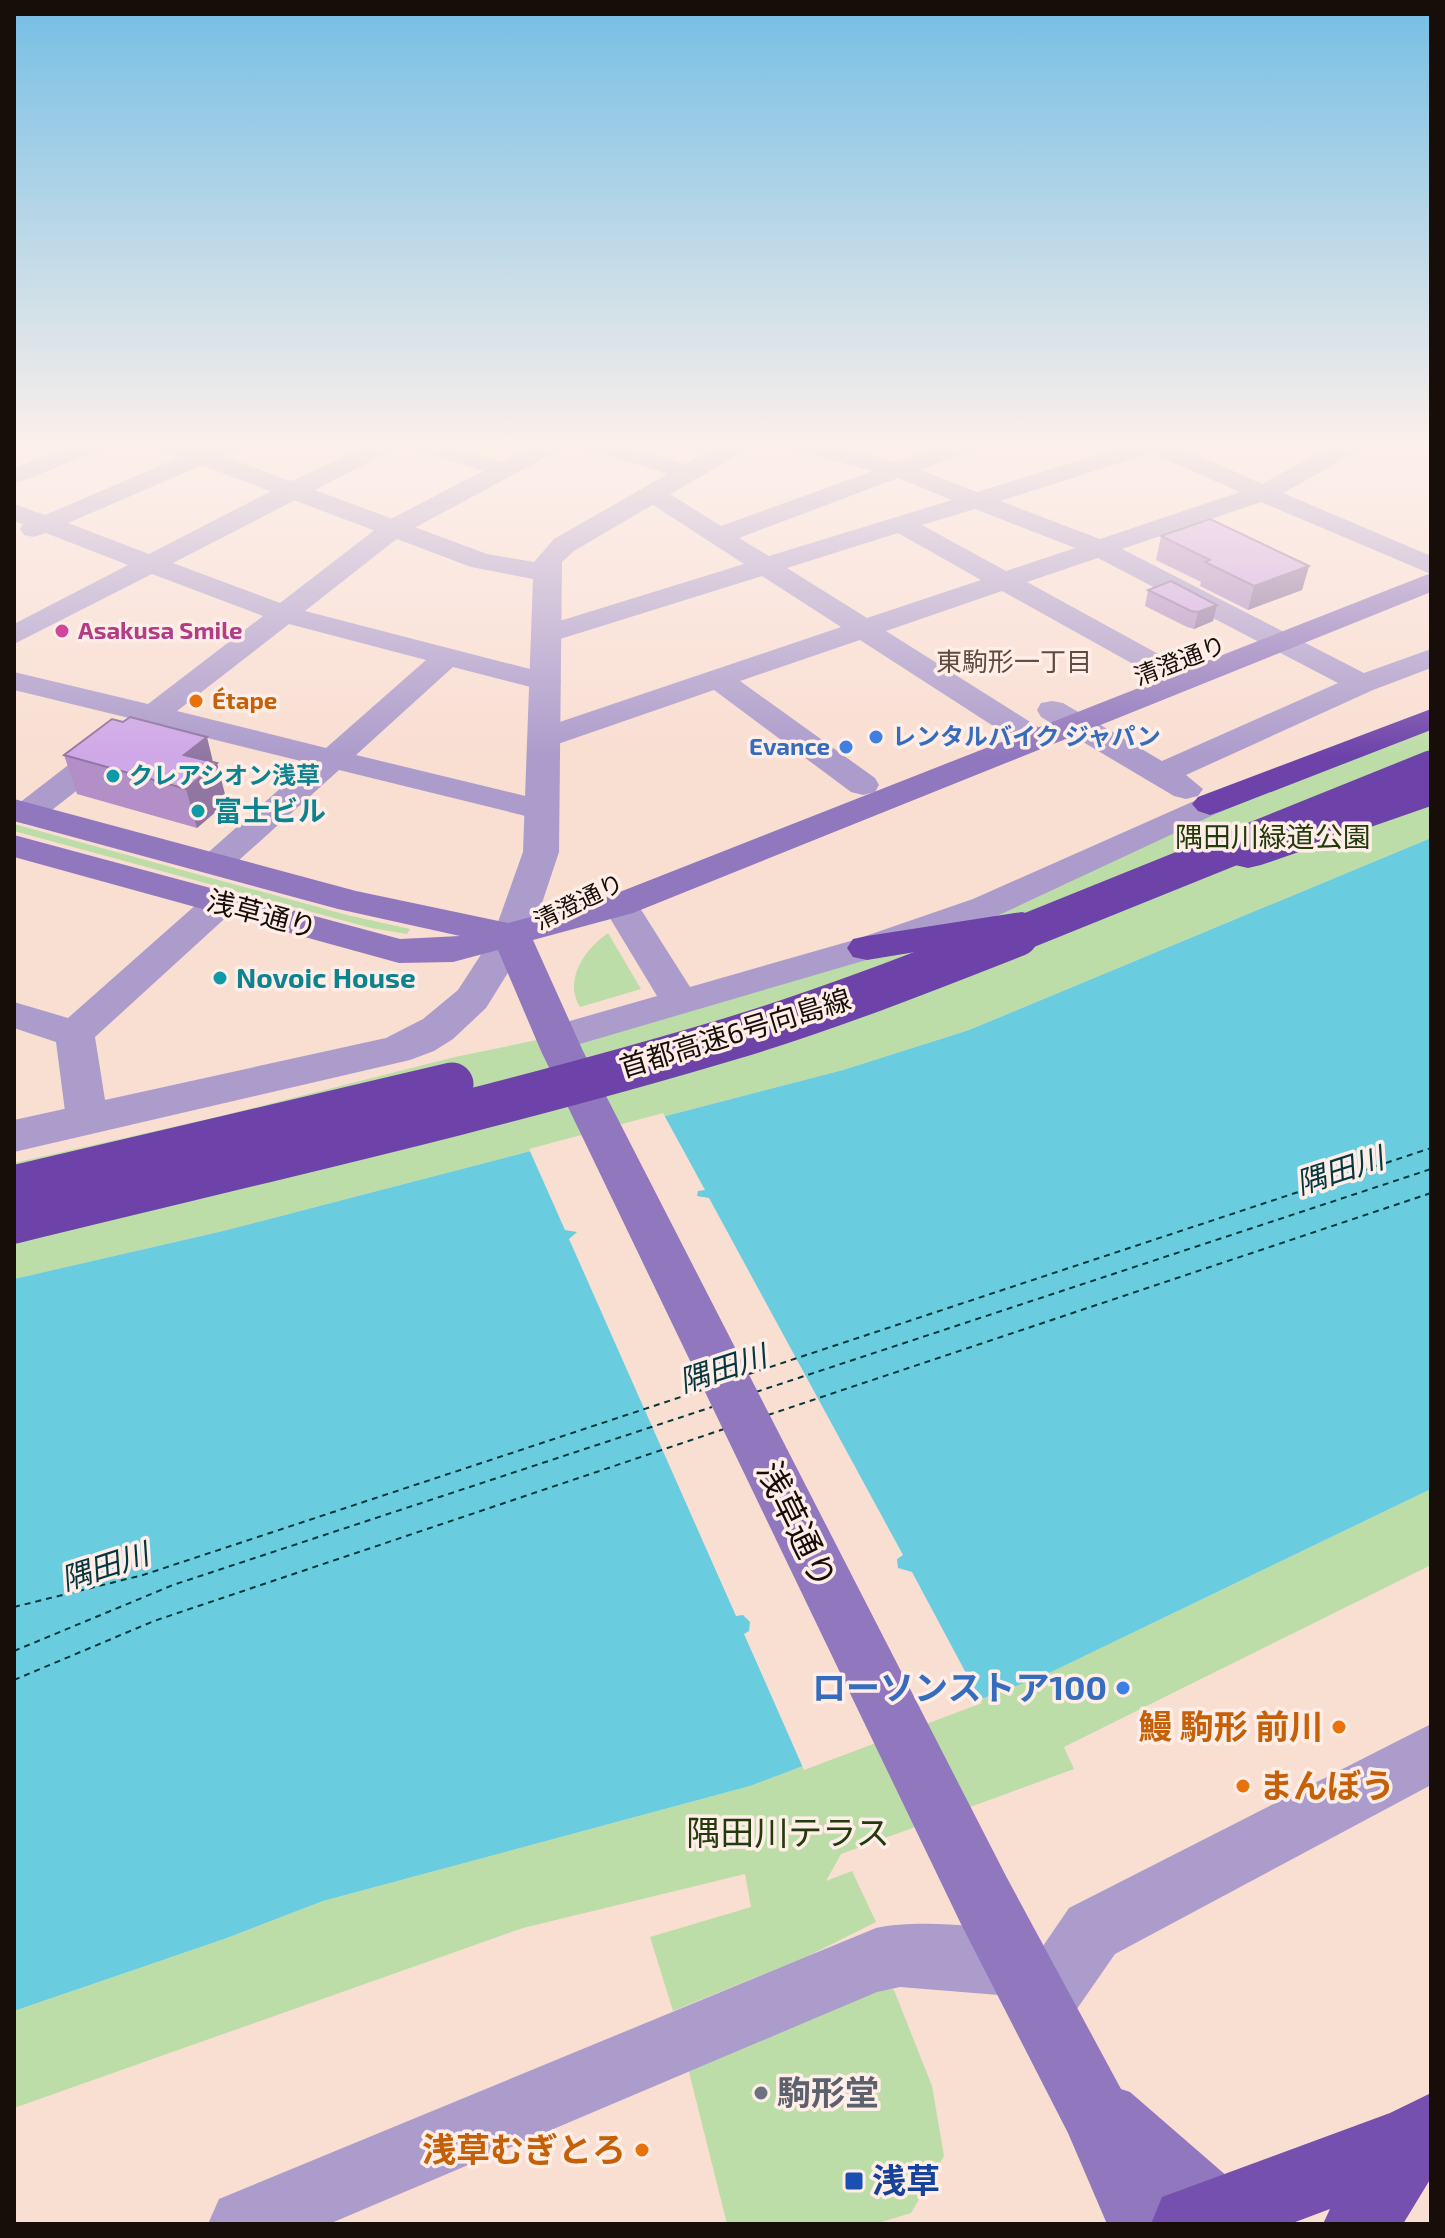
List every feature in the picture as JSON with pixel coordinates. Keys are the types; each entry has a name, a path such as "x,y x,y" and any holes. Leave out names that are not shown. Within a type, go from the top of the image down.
{"highway":[{"path":"1210,804 1431,719"},
{"name":"首都高速6号向島線","path":"14,1187 470,1080 721,1012 891,954 1431,742"},
{"name":"首都高速6号向島線","path":"14,1222 477,1109 735,1037 911,977 1431,768"},
{"path":"867,948 1087,914 1431,794"},
{"path":"1193,2222 1421,2136"},
{"path":"1361,2224 1421,2136"}],"main road":[{"name":"清澄通り","path":"512,936 620,905 1025,732 1431,569"},
{"name":"清澄通り","path":"1064,717 1162,668 1269,636"},
{"name":"清澄通り","path":"512,936 599,890 863,785 1025,732"},
{"name":"浅草通り","path":"18,823 215,864 351,901 512,936"},
{"name":"浅草通り","path":"18,823 220,903 399,951 453,950 512,936"},
{"name":"浅草通り","path":"512,936 559,1044 954,1840 1093,2108 1193,2222"}],"street":[{"path":"107,547 284,614 546,682"},
{"path":"14,635 182,547"},
{"path":"18,823 369,547"},
{"path":"445,547 481,561 548,573"},
{"path":"14,1136 395,1050 419,1041 456,1016 472,999 512,936 541,852 548,560 561,547"},
{"path":"738,547 1025,732"},
{"path":"547,634 828,547"},
{"path":"944,547 1162,668"},
{"path":"1097,547 1362,684"},
{"path":"544,738 1105,547"},
{"path":"1385,547 1431,569"},
{"path":"215,864 447,657"},
{"path":"1161,774 1362,684 1431,658"},
{"path":"718,679 863,785"},
{"path":"14,681 542,810"},
{"path":"1064,717 1210,804"},
{"path":"559,1044 680,1002 867,948 986,907 1210,804"},
{"path":"75,1034 220,903"},
{"path":"620,905 680,1002"},
{"path":"14,1015 75,1034"},
{"path":"75,1034 87,1119"},
{"path":"244,2224 876,1960 900,1955 1029,1985 1092,1931 1431,1753"}],"green space":[{"name":"隅田川緑道公園","path":"1431,711 1431,838 969,1030 843,1070 223,1231 14,1279 14,1163 217,1117 455,1057 625,1022 813,968"},
{"path":"14,824 347,915 410,929 407,934 371,928 14,831"},
{"path":"608,933 641,989 580,1007 575,997 575,976 585,956"},
{"name":"隅田川テラス","path":"1431,1489 1431,1565 1064,1747 1074,1769 841,1854 826,1881 852,1871 876,1922 806,1957 673,2011 650,1937 751,1907 745,1874 523,1928 14,2108 14,2011 227,1938 323,1901 750,1786 1045,1675"},
{"path":"883,1985 894,1990 932,2086 944,2156 911,2213 875,2224 727,2224 684,2052"}],"water":[{"name":"隅田川","path":"1431,838 1431,1489 1045,1675 750,1786 323,1901 227,1938 14,2011 14,1279 223,1231 843,1070 969,1030"}],"pier":[{"path":"663,1113 705,1190 698,1191 697,1196 709,1198 903,1555 897,1559 898,1568 912,1572 982,1703 804,1770 744,1634 749,1631 750,1622 743,1615 736,1616 569,1239 577,1232 565,1230 529,1149"}],"building":[{"path":"1184,547 1270,547 1309,566 1254,586 1205,562 1210,560"},
{"path":"1171,581 1217,605 1198,612 1191,611 1148,590"},
{"path":"130,717 207,737 184,755 217,763 186,789 64,755 112,719 123,722"}],"ferry route":[{"path":"749,1374 1431,1148"},
{"path":"756,1392 1431,1169"},
{"path":"768,1415 1431,1193"},
{"path":"14,1607 143,1575 705,1389"},
{"path":"14,1651 173,1585 712,1407"},
{"path":"14,1680 154,1621 724,1429"}],"place":[{"name":"Asakusa Smile","path":"62,631"},
{"name":"Étape","path":"196,701"},
{"name":"レンタルバイク ジャパン","path":"876,737"},
{"name":"Evance","path":"846,747"},
{"name":"クレアシオン浅草","path":"113,776"},
{"name":"富士ビル","path":"198,811"},
{"name":"Novoic House","path":"220,978"},
{"name":"ローソンストア100","path":"1123,1688"},
{"name":"鰻 駒形 前川","path":"1339,1727"},
{"name":"まんぼう","path":"1243,1786"},
{"name":"駒形堂","path":"761,2093"},
{"name":"浅草むぎとろ","path":"642,2150"},
{"name":"浅草","path":"854,2181"}],"district":[{"name":"東駒形一丁目","path":"1014,662"}]}
